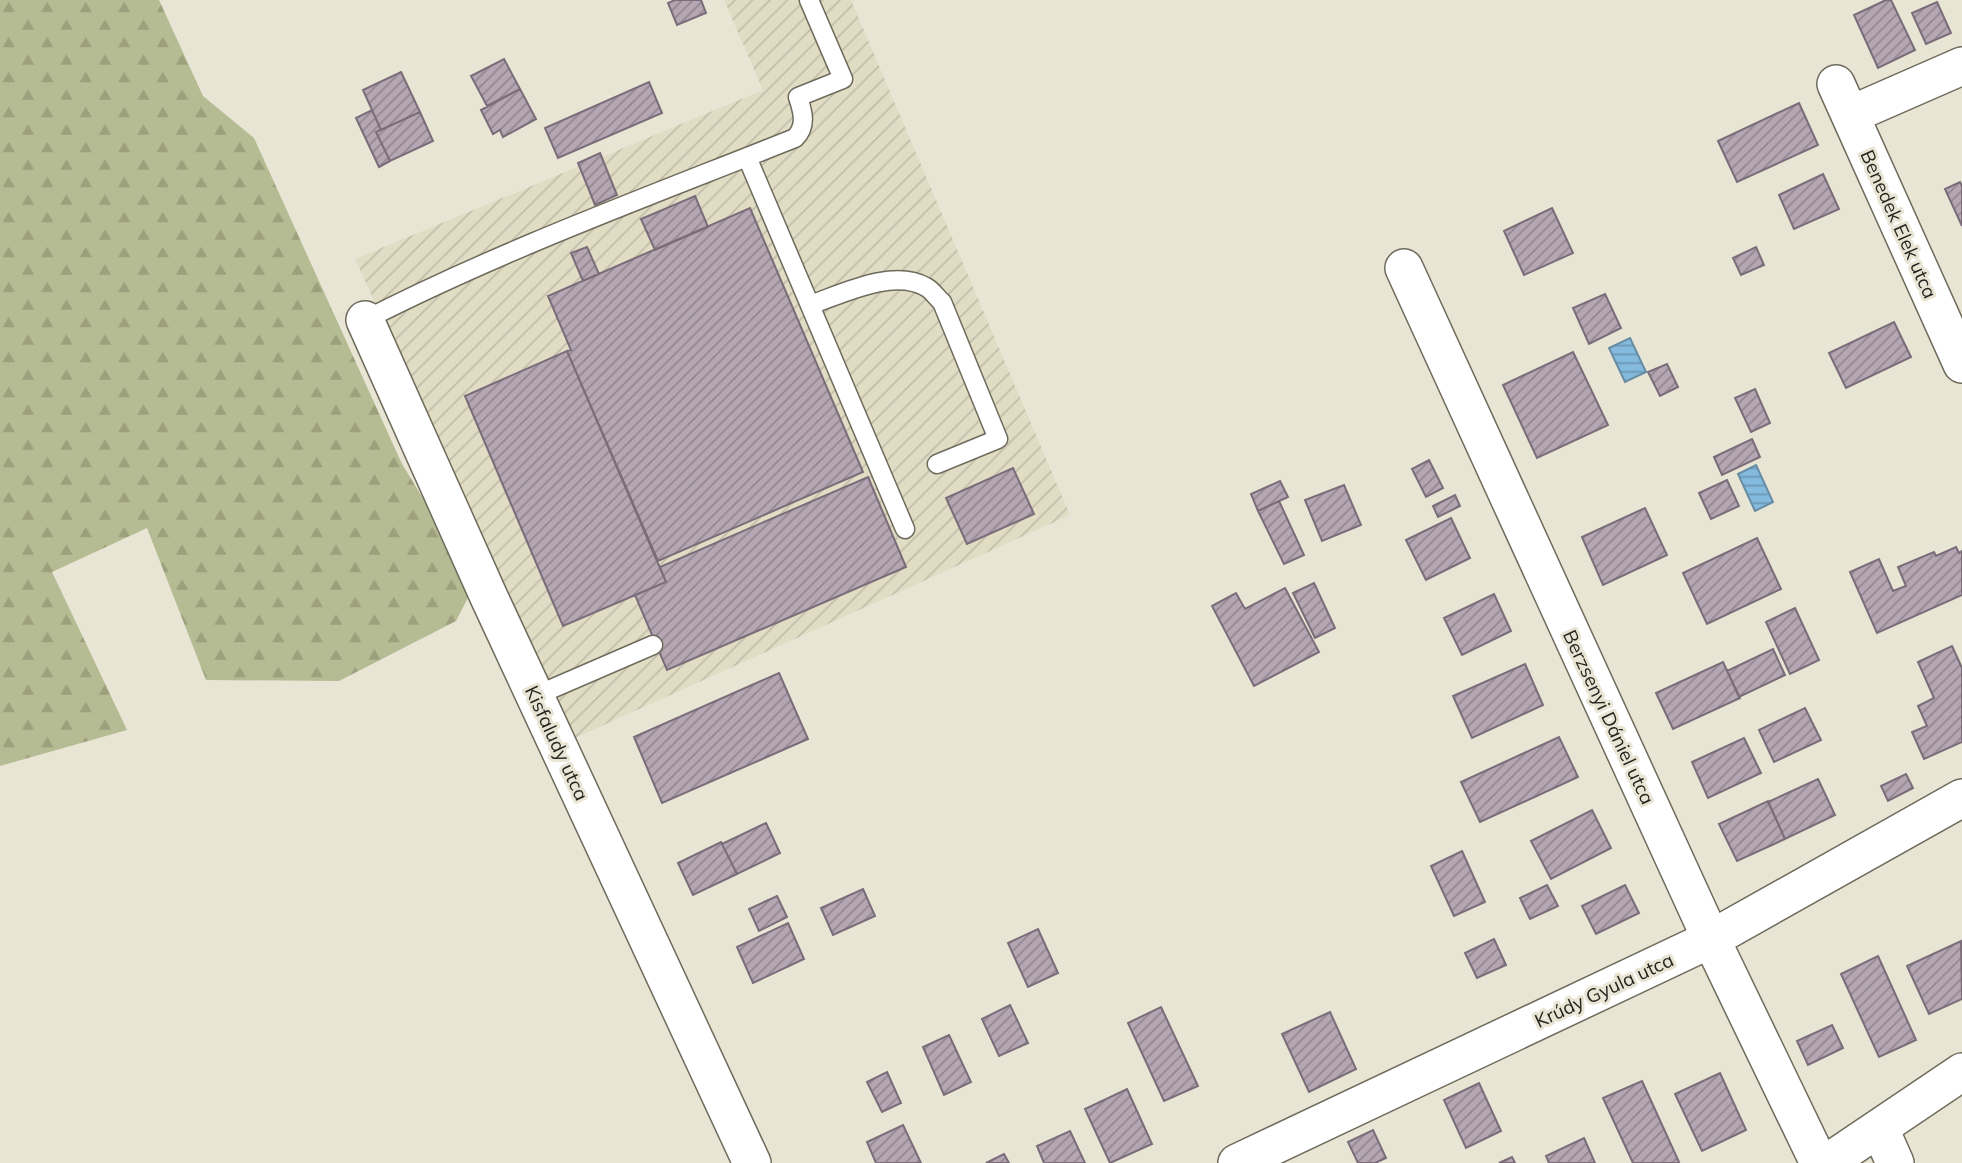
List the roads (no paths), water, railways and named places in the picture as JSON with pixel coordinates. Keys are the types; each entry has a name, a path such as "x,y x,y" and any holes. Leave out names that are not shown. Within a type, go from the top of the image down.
{"street":[{"name":"Benedek Elek utca","path":"1962,66 1843,100 1962,364"},
{"name":"Berzsenyi Dániel utca","path":"1404,268 1711,939 1819,1163"},
{"name":"Kisfaludy utca","path":"365,320 535,696 752,1163"},
{"name":"Krúdy Gyula utca","path":"1237,1163 1711,939 1962,798"},
{"path":"1827,1163 1962,1072"},
{"path":"1880,1129 1895,1163"}],"lane":[{"path":"365,320 491,260 795,138 804,121 798,97 843,79 809,0"},
{"path":"747,157 905,529"},
{"path":"810,305 881,281 904,281 926,287 942,302 998,439 937,464"},
{"path":"535,696 653,645"}],"water":[{"path":"1630,338 1646,372 1625,382 1609,348"},
{"path":"1756,465 1773,502 1755,511 1738,474"}]}
